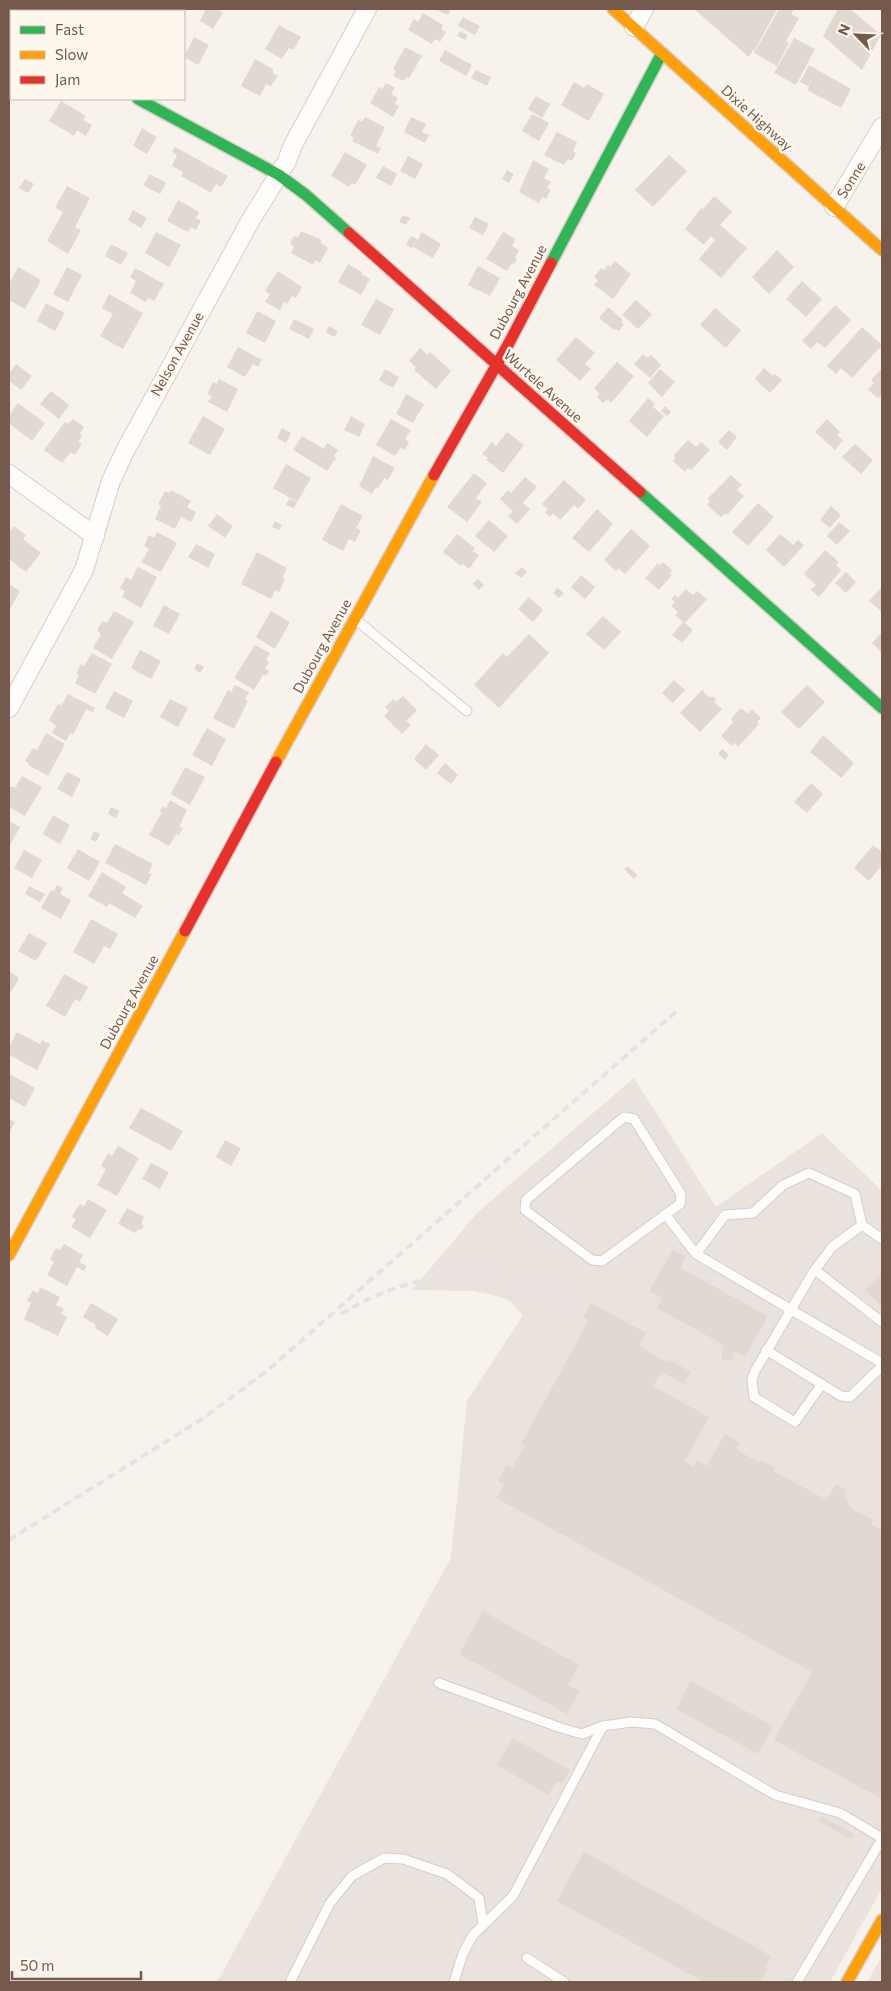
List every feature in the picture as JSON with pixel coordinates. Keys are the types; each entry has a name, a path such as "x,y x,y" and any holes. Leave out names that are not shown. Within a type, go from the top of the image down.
{"street":[{"name":"Nelson Avenue","path":"9,708 84,570 112,481 124,451 249,223 280,175 293,145 367,9"},
{"name":"Dixie Highway","path":"613,9 882,250"},
{"path":"634,27 644,9"},
{"name":"Dubourg Avenue","path":"9,1255 354,618 497,364 662,53"},
{"name":"Wurtele Avenue","path":"140,100 280,175 306,195 882,708"},
{"name":"Sonne","path":"834,207 882,128"},
{"path":"9,474 95,536"},
{"path":"848,1982 882,1920"}],"lane":[{"path":"354,618 467,711"},
{"path":"624,1118 634,1119 682,1194 680,1204 665,1214 602,1261 592,1260 526,1210 526,1200 624,1118"},
{"path":"696,1254 725,1215 753,1213 783,1185 809,1173 854,1194 862,1225 882,1239"},
{"path":"665,1214 696,1254 882,1365 850,1397 840,1396 766,1350"},
{"path":"822,1384 795,1422 754,1397 752,1387 755,1371 766,1350 815,1270 832,1247 862,1225"},
{"path":"815,1270 882,1322"},
{"path":"439,1683 582,1734 603,1726 631,1722 655,1724 775,1795 840,1813 882,1838 797,1982"},
{"path":"454,1982 463,1953 472,1935 513,1896 603,1726"},
{"path":"294,1981 330,1903 352,1876 384,1858 404,1859 447,1874 478,1898 483,1924"},
{"path":"527,1958 564,1982"}],"shaded area":[{"path":"634,1078 716,1207 822,1133 882,1191 882,1888 830,1982 217,1982 451,1558 467,1401 523,1315 509,1300 493,1295 474,1291 412,1290 477,1213"},
{"path":"882,1956 882,1982 867,1982"}],"building":[{"path":"97,9 115,9 114,10"},
{"path":"206,9 216,9 223,12 213,29 200,21"},
{"path":"435,9 451,9 448,15"},
{"path":"694,9 777,9 749,57"},
{"path":"779,9 794,9 791,14 799,18 786,41 789,43 777,66 754,53"},
{"path":"838,9 850,9 881,35 862,70 823,36"},
{"path":"423,13 443,25 441,29 446,32 440,42 435,39 432,44 408,30 414,19 418,22"},
{"path":"463,17 480,26 475,35 458,26"},
{"path":"279,25 301,37 293,50 289,48 282,59 265,49"},
{"path":"460,31 468,35 465,40 457,36"},
{"path":"194,37 209,45 198,65 185,58"},
{"path":"794,38 815,49 796,85 774,73"},
{"path":"405,47 422,56 409,78 406,77 404,81 393,76 396,71 393,69"},
{"path":"445,50 472,65 466,76 439,61"},
{"path":"255,59 273,69 273,73 278,76 271,86 266,84 260,96 241,86"},
{"path":"809,65 851,89 841,108 807,90 813,78 808,86 800,82"},
{"path":"476,70 491,77 487,86 471,78"},
{"path":"574,82 584,88 587,84 604,94 589,121 561,105"},
{"path":"386,83 395,88 391,94 398,98 395,104 399,106 393,117 370,103 379,87 382,89"},
{"path":"536,96 550,104 542,118 528,109"},
{"path":"61,101 86,116 83,120 92,125 86,136 77,130 74,136 49,121"},
{"path":"532,114 549,123 539,141 522,131"},
{"path":"365,117 385,127 376,146 381,148 378,154 352,141 354,138 350,136 358,120 362,122"},
{"path":"411,117 426,124 422,132 429,135 425,143 404,132"},
{"path":"142,128 157,137 147,154 133,146"},
{"path":"557,132 577,142 573,151 576,153 572,161 568,159 564,165 544,155"},
{"path":"175,147 228,176 221,187 216,184 211,193 181,176 183,172 172,166 177,155 172,152"},
{"path":"345,152 367,165 355,185 351,183 349,187 331,176"},
{"path":"669,155 687,171 653,207 635,190"},
{"path":"408,156 423,164 415,179 400,171"},
{"path":"533,160 549,169 544,178 551,182 547,188 551,190 546,199 542,197 539,203 519,192"},
{"path":"383,166 397,174 391,186 376,178"},
{"path":"507,170 514,174 509,183 502,179"},
{"path":"150,174 166,183 160,194 143,185"},
{"path":"25,179 34,184 28,193 19,188"},
{"path":"67,186 90,198 75,227 81,230 68,254 47,241 63,212 55,208"},
{"path":"714,196 732,212 720,225 747,248 721,278 699,259 715,240 711,236 704,245 685,229 701,208 703,209"},
{"path":"178,200 199,212 196,218 201,221 196,230 191,227 188,232 167,221"},
{"path":"133,210 147,218 141,228 128,220"},
{"path":"403,215 410,218 406,225 399,222"},
{"path":"475,217 489,224 483,235 469,228"},
{"path":"301,231 322,240 320,242 328,248 320,263 315,260 313,265 291,253 294,247 290,243 294,236 298,237"},
{"path":"156,232 181,245 169,267 145,253"},
{"path":"422,232 441,244 433,258 413,247"},
{"path":"503,232 516,239 512,246 519,250 515,258 517,259 507,271 486,259"},
{"path":"411,236 417,239 412,248 406,245"},
{"path":"111,244 128,253 121,265 105,256"},
{"path":"777,250 794,267 769,294 752,277"},
{"path":"615,261 631,274 613,299 594,285 598,280 594,277 601,268 604,270 608,265 610,267"},
{"path":"348,264 370,279 361,295 338,282"},
{"path":"478,266 500,278 490,296 468,285"},
{"path":"18,267 41,280 25,309 9,300 9,284"},
{"path":"67,267 82,275 68,302 53,294"},
{"path":"135,268 164,284 154,301 148,298 146,302 130,293 136,281 130,277"},
{"path":"278,271 302,287 296,298 292,296 287,304 284,302 280,310 265,302 270,294 265,291"},
{"path":"802,281 822,299 806,317 786,299"},
{"path":"109,294 143,313 123,349 100,336 113,314 102,308"},
{"path":"376,299 394,309 380,335 361,325"},
{"path":"636,300 652,314 638,329 622,315"},
{"path":"46,303 65,313 55,331 37,321"},
{"path":"835,305 851,320 825,348 817,342 811,349 802,341"},
{"path":"608,307 623,320 621,322 624,324 619,331 614,330 599,318"},
{"path":"715,308 741,330 726,348 700,325"},
{"path":"257,311 276,321 265,343 246,333"},
{"path":"294,319 314,329 309,339 289,329"},
{"path":"329,326 338,331 334,337 326,332"},
{"path":"862,327 882,345 852,378 841,368 836,374 827,366"},
{"path":"576,337 595,353 585,364 591,369 580,381 556,360"},
{"path":"238,347 262,360 258,367 253,364 245,377 227,367"},
{"path":"420,348 428,355 430,352 451,371 436,389 414,370 416,367 409,361"},
{"path":"643,354 647,358 651,355 661,365 650,378 634,364"},
{"path":"617,362 634,376 611,403 607,399 603,403 597,397 600,394 594,388"},
{"path":"16,364 32,376 21,390 9,381 9,374"},
{"path":"764,368 773,376 775,374 782,380 770,393 755,379"},
{"path":"882,368 882,394 878,398 868,390 874,383 871,380"},
{"path":"385,369 399,377 393,388 379,380"},
{"path":"660,369 675,382 662,397 648,383"},
{"path":"219,379 238,389 227,412 208,402 212,396 207,394 213,382 217,384"},
{"path":"51,391 69,405 59,419 40,404"},
{"path":"406,394 424,404 413,423 396,414"},
{"path":"648,398 655,404 653,407 664,416 647,437 629,421"},
{"path":"18,403 45,423 32,441 9,423 9,415"},
{"path":"665,406 671,412 667,416 661,411"},
{"path":"203,416 225,429 210,455 188,443"},
{"path":"351,416 365,424 359,437 344,430"},
{"path":"73,419 84,427 78,442 82,444 75,455 71,452 62,463 44,450 65,422 68,424"},
{"path":"391,419 411,430 405,439 409,442 405,450 400,448 395,456 376,445"},
{"path":"827,419 840,432 837,435 843,440 835,450 815,432"},
{"path":"282,428 291,433 286,443 277,438"},
{"path":"729,430 737,437 727,450 718,442"},
{"path":"507,432 524,445 503,473 486,460 488,458 482,454 492,442 496,446"},
{"path":"302,436 324,449 327,443 338,450 334,456 336,458 327,471 293,450"},
{"path":"688,440 696,447 701,442 710,450 691,470 688,468 685,472 673,461 676,458 674,455"},
{"path":"855,444 873,460 861,474 842,457"},
{"path":"373,456 395,468 388,480 384,478 378,489 376,487 372,494 359,486"},
{"path":"286,464 311,478 297,502 273,488"},
{"path":"474,473 487,483 476,498 482,502 467,522 447,507"},
{"path":"731,475 742,485 737,490 744,496 727,515 725,513 721,517 707,505 710,501 708,498"},
{"path":"525,477 537,487 523,503 530,509 517,524 508,516 513,511 500,499 508,490 511,493"},
{"path":"564,480 586,500 578,509 574,505 560,520 553,513 550,517 545,512 548,509 542,504"},
{"path":"171,490 191,501 187,507 196,512 191,522 181,517 175,529 155,519 161,506 158,504 165,491 169,493"},
{"path":"289,499 297,502 294,508 286,505"},
{"path":"758,503 774,517 748,546 732,532"},
{"path":"341,504 363,516 356,528 361,530 355,542 349,539 343,551 322,540"},
{"path":"831,506 841,515 830,528 820,520"},
{"path":"597,509 613,524 589,552 572,538"},
{"path":"217,514 233,526 225,538 208,526"},
{"path":"489,520 508,536 494,552 475,536"},
{"path":"275,521 282,525 279,530 272,527"},
{"path":"839,522 850,531 837,545 827,536"},
{"path":"14,526 26,535 23,539 41,553 26,572 9,559 9,528 11,530"},
{"path":"631,529 650,546 625,574 618,568 616,571 604,560"},
{"path":"157,532 177,543 161,572 141,562 149,549 144,546 149,535 154,538"},
{"path":"457,534 475,548 472,551 479,555 469,569 463,564 461,566 443,552"},
{"path":"780,534 793,545 798,540 804,545 784,567 766,550"},
{"path":"196,544 215,554 208,568 188,557"},
{"path":"825,550 839,562 836,565 841,570 819,597 811,590 816,585 804,574"},
{"path":"257,552 287,568 282,578 285,579 279,592 275,590 271,599 241,584"},
{"path":"663,562 672,570 670,573 672,575 659,590 645,578 658,563 660,565"},
{"path":"138,567 157,577 141,608 122,597 125,591 120,588 126,577 131,580"},
{"path":"522,567 527,572 521,578 515,573"},
{"path":"846,572 856,582 846,593 835,583"},
{"path":"581,575 595,587 585,599 571,587"},
{"path":"478,579 484,585 479,590 473,584"},
{"path":"9,584 20,591 9,611"},
{"path":"558,588 564,593 559,598 553,593"},
{"path":"686,589 693,595 697,591 707,599 685,623 693,630 682,643 672,635 683,622 675,615 678,612 671,606 675,602 671,599 675,595 678,598"},
{"path":"880,589 882,590 882,612 869,601"},
{"path":"529,597 543,610 533,622 518,609"},
{"path":"164,605 180,614 169,634 153,626"},
{"path":"114,611 134,622 112,659 93,648 101,634 97,631 98,628 103,621 107,623"},
{"path":"271,611 290,622 275,649 256,637"},
{"path":"603,616 621,632 604,650 586,634"},
{"path":"882,632 882,653 872,643"},
{"path":"529,634 549,653 499,708 474,685 503,653 507,657"},
{"path":"255,645 270,653 266,660 269,662 265,669 269,671 266,676 263,675 254,690 234,678"},
{"path":"140,650 161,661 151,679 131,668"},
{"path":"92,653 112,664 95,694 75,683 79,675 76,674 81,664 84,666"},
{"path":"197,663 204,667 200,673 194,669"},
{"path":"674,680 685,690 673,703 662,693"},
{"path":"235,685 249,692 245,700 248,701 234,729 213,718 228,690 231,692"},
{"path":"807,685 825,702 799,729 781,712"},
{"path":"702,690 710,698 712,696 716,699 714,702 722,709 700,732 680,713"},
{"path":"114,691 133,701 124,718 105,708"},
{"path":"68,694 95,708 93,713 86,709 73,735 70,733 66,741 52,733 56,726 49,720 58,704 61,706"},
{"path":"403,696 417,710 406,721 411,725 402,734 384,716 389,711 385,707 393,699 396,702"},
{"path":"170,699 188,708 178,727 160,717"},
{"path":"741,708 748,714 752,709 761,718 757,722 759,724 738,747 734,743 732,746 721,736 733,722 731,719"},
{"path":"207,728 226,739 212,766 192,755"},
{"path":"46,733 65,744 48,776 28,765 25,761 33,748 37,750"},
{"path":"823,735 854,763 841,778 810,752"},
{"path":"426,744 439,755 426,770 414,759"},
{"path":"722,749 729,755 725,760 718,754"},
{"path":"445,763 458,775 451,784 437,773"},
{"path":"185,767 205,777 190,805 171,794"},
{"path":"67,772 81,779 72,797 57,789"},
{"path":"22,776 42,787 25,816 9,807 9,789 11,786 15,788"},
{"path":"811,783 823,794 807,813 794,802"},
{"path":"170,800 187,810 179,827 183,828 179,835 176,834 169,846 149,835 162,812 160,811 163,806 166,808"},
{"path":"111,807 119,811 116,818 108,814"},
{"path":"53,815 70,825 60,844 43,834"},
{"path":"9,821 20,827 9,847"},
{"path":"94,831 100,834 96,842 90,839"},
{"path":"115,844 153,864 148,873 152,874 146,885 105,863"},
{"path":"873,845 882,852 882,865 869,881 854,868"},
{"path":"78,849 100,862 89,881 67,868"},
{"path":"24,850 42,860 32,878 14,868"},
{"path":"628,866 637,875 634,879 624,869"},
{"path":"102,872 126,887 122,893 143,906 135,918 109,903 107,907 88,896"},
{"path":"57,885 63,888 60,894 71,900 61,919 41,908 51,890 54,891"},
{"path":"29,886 45,894 40,902 25,894"},
{"path":"91,919 118,934 110,949 104,946 94,964 73,952"},
{"path":"29,933 47,943 36,961 18,951"},
{"path":"9,971 19,978 11,992 9,991"},
{"path":"64,974 88,987 80,1002 75,999 65,1017 46,1006"},
{"path":"17,1032 40,1044 42,1040 50,1044 37,1070 9,1055 9,1047"},
{"path":"9,1074 35,1088 25,1107 9,1098"},
{"path":"141,1108 183,1131 171,1151 129,1128"},
{"path":"9,1119 15,1122 9,1133"},
{"path":"225,1140 241,1148 231,1166 216,1157"},
{"path":"118,1146 139,1158 117,1196 97,1185 106,1169 101,1166 108,1153 112,1156"},
{"path":"151,1163 169,1172 160,1189 142,1179"},
{"path":"88,1199 107,1210 90,1238 71,1227 76,1219 72,1217 74,1213 80,1204 84,1206"},
{"path":"127,1208 144,1217 141,1224 144,1226 135,1233 118,1224"},
{"path":"64,1244 83,1255 79,1262 87,1266 84,1271 77,1267 67,1286 47,1275 54,1262 50,1259 52,1255 56,1248 60,1250"},
{"path":"673,1250 686,1256 680,1268 768,1316 745,1357 733,1351 734,1360 722,1360 724,1345 657,1308 663,1298 649,1291"},
{"path":"882,1273 882,1307 865,1290"},
{"path":"40,1287 60,1297 56,1305 64,1309 61,1314 67,1317 58,1336 24,1319 31,1303 27,1301 33,1290 38,1293"},
{"path":"91,1303 118,1319 108,1336 83,1317"},
{"path":"591,1303 646,1333 639,1346 666,1362 668,1359 691,1372 684,1384 661,1372 653,1386 709,1417 685,1461 694,1468 697,1460 707,1466 725,1434 740,1443 737,1450 760,1463 761,1460 775,1468 773,1471 827,1500 836,1484 846,1490 846,1499 851,1508 873,1520 871,1524 882,1530 882,1799 774,1740 812,1672 496,1498 504,1485 498,1481 507,1465 512,1468 525,1446 521,1444 589,1320 583,1317"},
{"path":"483,1611 579,1665 568,1685 580,1691 567,1714 459,1654"},
{"path":"691,1681 773,1726 758,1754 676,1709"},
{"path":"513,1738 570,1770 562,1784 557,1781 548,1795 497,1765"},
{"path":"821,1816 854,1834 851,1839 818,1821"},
{"path":"584,1852 771,1956 765,1967 768,1969 760,1982 704,1982 557,1901"}],"railway":[{"path":"9,1540 202,1419 268,1370 678,1010"},
{"path":"341,1314 363,1302 409,1284 433,1278 458,1276 507,1279 538,1288 584,1307"}],"traffic: fast":[{"path":"551,263 662,53"},
{"path":"140,100 279,175 306,195 349,233"},
{"path":"640,492 882,708"}],"traffic: slow":[{"path":"613,9 882,250"},
{"path":"276,762 434,475"},
{"path":"9,1255 185,931"},
{"path":"847,1982 882,1920"}],"traffic: jam":[{"path":"349,233 640,492"},
{"path":"434,475 509,343 551,263"},
{"path":"185,931 276,762"}]}
